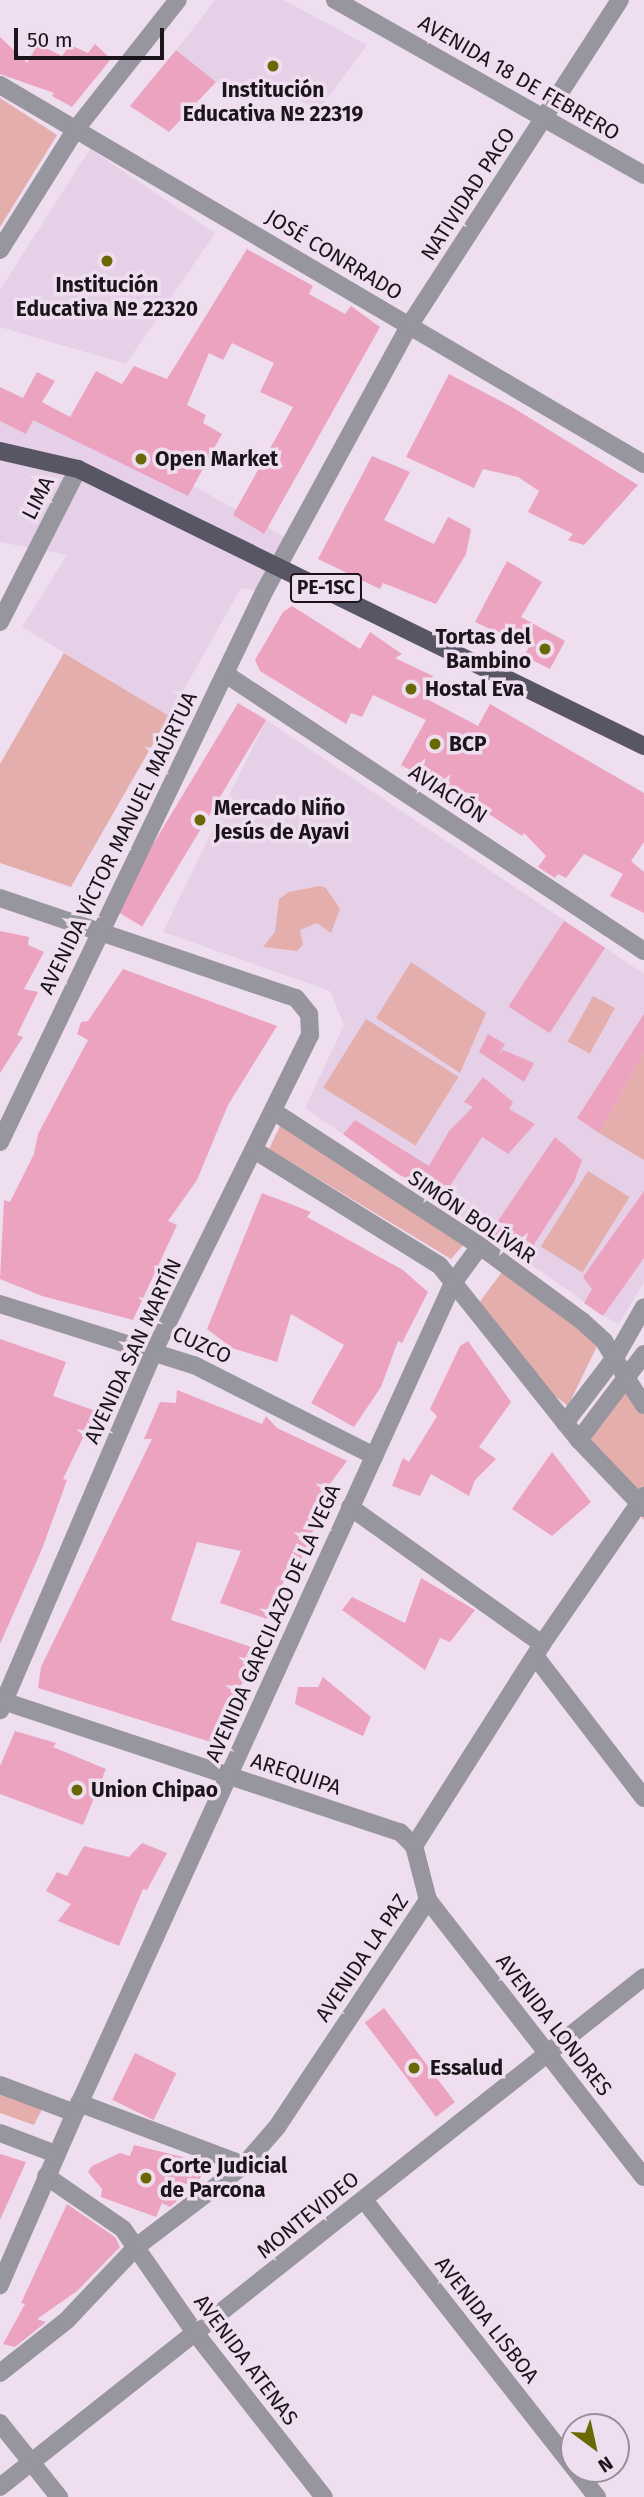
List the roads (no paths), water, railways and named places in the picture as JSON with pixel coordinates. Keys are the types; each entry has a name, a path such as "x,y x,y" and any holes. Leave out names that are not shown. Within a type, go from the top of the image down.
{"main road":[{"name":"PE-1SC","path":"0,451 78,469 279,564 644,746"}],"street":[{"path":"0,250 76,129 178,0"},
{"name":"AVENIDA 18 DE FEBRERO","path":"335,0 644,175"},
{"name":"NATIVIDAD PACO","path":"279,564 409,326 620,0"},
{"name":"JOSÉ CONRRADO","path":"0,85 644,464"},
{"name":"LIMA","path":"0,622 78,469"},
{"name":"AVENIDA VÍCTOR MANUEL MAÚRTUA","path":"0,1142 97,932 227,675 279,564"},
{"name":"AVIACIÓN","path":"227,675 644,951"},
{"path":"0,898 97,932"},
{"name":"AVENIDA SAN MARTÍN","path":"1,1704 155,1349 310,1035 309,1014 296,998 97,932"},
{"name":"SIMÓN BOLÍVAR","path":"273,1111 480,1247 582,1321 616,1356 644,1405"},
{"path":"254,1150 440,1266 579,1440 642,1502 538,1650 414,1846"},
{"name":"AVENIDA GARCILAZO DE LA VEGA","path":"0,2285 46,2176 453,1283 480,1247"},
{"name":"CUZCO","path":"0,1304 155,1349 194,1364 374,1456"},
{"path":"565,1423 616,1356 644,1307"},
{"path":"579,1440 644,1354"},
{"path":"350,1507 538,1650 644,1798"},
{"name":"AREQUIPA","path":"1,1704 400,1832 414,1846"},
{"name":"AVENIDA LA PAZ","path":"0,2373 67,2320 136,2247 244,2165 277,2127 428,1900 414,1846"},
{"name":"AVENIDA LONDRES","path":"428,1900 644,2178"},
{"name":"MONTEVIDEO","path":"0,2487 644,1977"},
{"path":"0,2084 244,2165"},
{"path":"0,2133 56,2154"},
{"name":"AVENIDA ATENAS","path":"46,2176 123,2229 196,2334 324,2497"},
{"name":"AVENIDA LISBOA","path":"364,2200 560,2451"},
{"path":"0,2423 59,2497"},
{"name":"AVENIDA LISBOA","path":"586,2483 597,2497"}],"place":[{"name":"Institución Educativa Nº 22319","path":"273,66"},
{"name":"Institución Educativa Nº 22320","path":"107,261"},
{"name":"Open Market","path":"141,459"},
{"name":"Tortas del Bambino","path":"545,649"},
{"name":"Hostal Eva","path":"411,689"},
{"name":"BCP","path":"435,744"},
{"name":"Mercado Niño Jesús de Ayavi","path":"200,820"},
{"name":"Union Chipao","path":"77,1790"},
{"name":"Essalud","path":"414,2068"},
{"name":"Corte Judicial de Parcona","path":"146,2178"}]}
